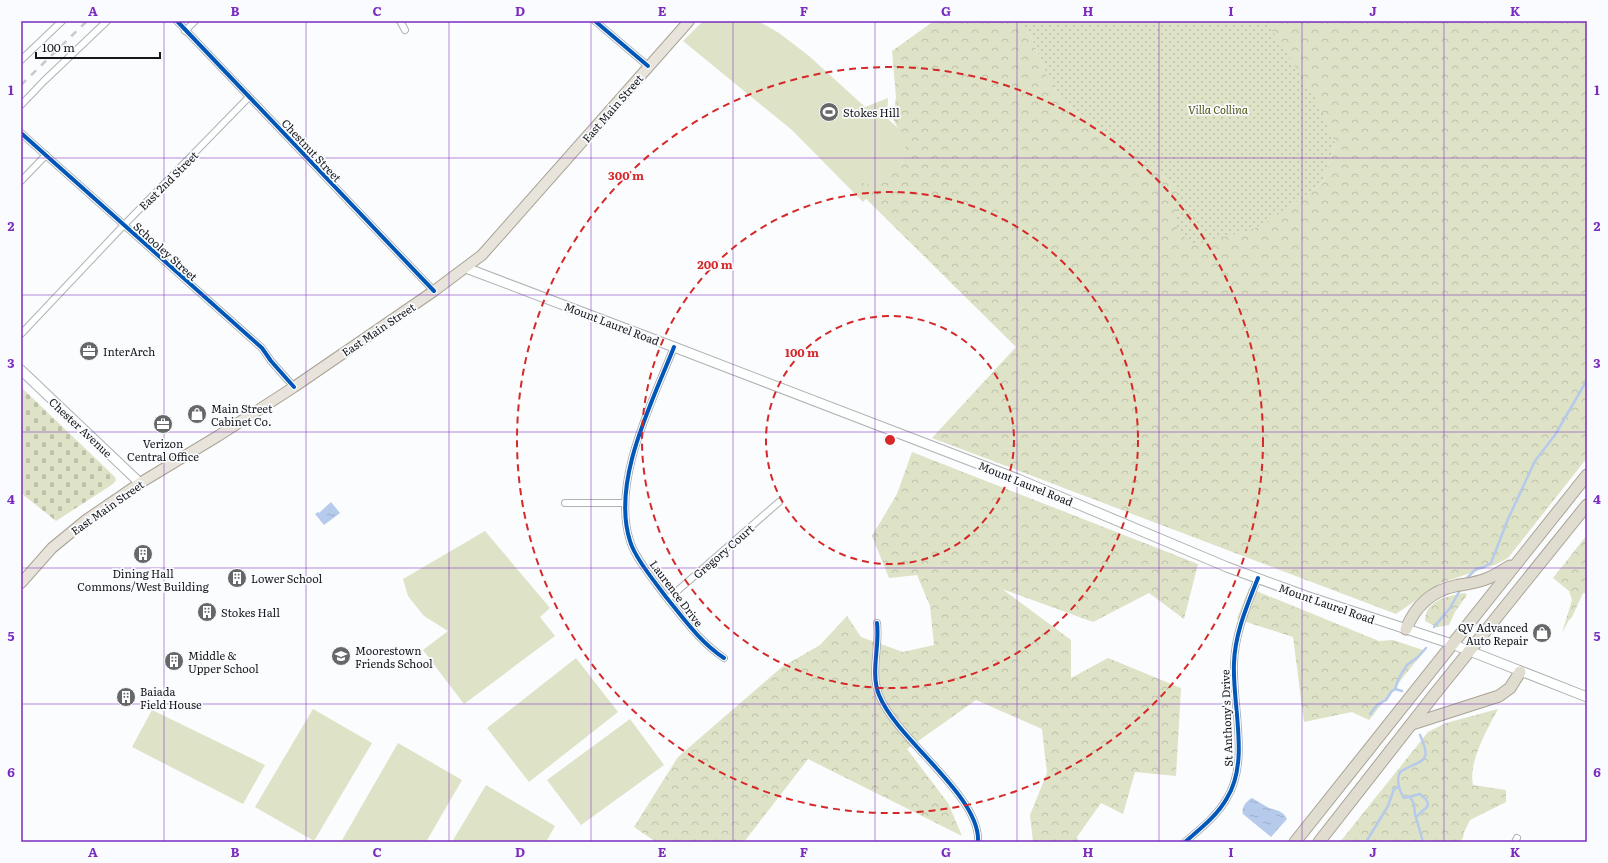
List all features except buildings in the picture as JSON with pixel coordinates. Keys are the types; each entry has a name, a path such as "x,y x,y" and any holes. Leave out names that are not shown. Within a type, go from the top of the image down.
{"highway":[{"path":"1295,842 1517,561 1587,475"},
{"path":"1319,842 1469,651 1587,505"},
{"path":"1406,629 1415,612 1432,595 1455,586 1485,580 1517,561"},
{"path":"1411,724 1499,696 1510,688 1520,672"}],"main road":[{"name":"East Main Street","path":"21,583 52,548 86,520 140,483 218,436 294,387 434,291 482,255 689,21"},
{"name":"Mount Laurel Road","path":"466,268 1018,479 1258,578 1306,596 1452,644 1520,672 1587,697"},
{"name":"Chester Avenue","path":"21,370 140,483"}],"street":[{"path":"22,58 62,21"},
{"path":"21,104 48,76 107,21"},
{"name":"Chestnut Street","path":"177,21 434,291"},
{"path":"185,30 195,21"},
{"path":"400,21 405,30"},
{"path":"595,21 648,66"},
{"name":"East 2nd Street","path":"21,334 124,225 250,97"},
{"name":"Schooley Street","path":"21,133 262,348 271,361 294,387"},
{"path":"21,181 46,155"},
{"name":"Laurence Drive","path":"674,347 641,431 631,461 625,491 626,519 630,542 651,577 706,644 724,658"},
{"name":"Gregory Court","path":"668,599 779,502"},
{"path":"566,503 625,503"},
{"name":"St Anthony's Drive","path":"1185,842 1220,809 1228,797 1236,778 1239,757 1234,678 1235,648 1242,622 1258,578"},
{"path":"877,623 878,640 875,674 879,695 902,731 919,748 967,808 976,828 978,842"}],"green space":[{"name":"Stokes Hill","path":"703,21 758,21 779,33 809,56 865,107 888,98 887,118 917,146 863,202 792,130 683,41"},
{"path":"934,21 1014,21 1031,36 1047,76 1061,100 1177,187 1177,231 1295,204 1323,182 1335,143 1266,21 1587,21 1587,458 1508,558 1497,564 1441,583 1396,614 932,438 1016,347 844,177 869,185 902,162 906,144 893,119 896,97 892,51"},
{"name":"Villa Collina","path":"1014,21 1266,21 1316,99 1335,143 1323,182 1295,204 1256,228 1196,245 1177,232 1177,187 1061,100 1047,76 1031,36"},
{"path":"21,387 115,477 116,480 113,484 56,521 21,493"},
{"path":"912,452 1198,564 1184,619 1149,593 1093,622 1002,589 1071,640 1071,678 1108,658 1181,688 1176,776 1135,772 1123,814 1101,803 1077,837 1079,842 1033,842 1030,815 1047,773 1042,729 976,700 907,749 948,803 962,836 808,759 744,842 656,842 634,827 678,757 782,667 820,645 847,616 861,637 903,652 934,645 930,606 917,575 889,578 872,536 897,494"},
{"path":"485,531 550,608 540,617 555,636 464,704 423,650 448,631 424,616 408,596 403,579"},
{"path":"1587,535 1587,594 1583,593 1572,617 1562,633 1572,600 1569,591 1553,578"},
{"path":"1249,588 1379,641 1393,640 1423,650 1421,655 1369,720 1352,712 1304,722 1293,637 1237,619"},
{"path":"1465,593 1467,595 1455,612 1449,625 1437,627 1425,621 1426,614 1433,604 1439,600"},
{"path":"576,658 618,712 529,782 487,728"},
{"path":"313,709 372,743 314,841 255,807"},
{"path":"1498,709 1476,756 1472,776 1473,785 1506,790 1506,802 1470,820 1464,832 1463,838 1459,842 1340,842 1428,732 1446,723"},
{"path":"152,710 265,765 243,804 132,747"},
{"path":"630,719 664,765 581,825 547,780"},
{"path":"398,743 462,780 426,842 341,842"},
{"path":"486,785 555,826 546,842 452,842"}],"water":[{"path":"331,502 340,513 324,525 315,514 318,512 319,513"},
{"path":"1252,798 1269,808 1281,812 1287,819 1271,837 1243,814 1244,805"}],"waterway":[{"path":"1466,579 1476,569 1491,563 1508,519 1535,461 1555,435 1587,380"},
{"path":"1434,627 1450,608 1459,592"},
{"path":"1370,714 1377,705 1386,700 1395,689 1399,678 1407,665 1418,657 1426,648"},
{"path":"1395,689 1402,691"},
{"path":"1416,817 1427,807 1428,804 1426,799 1420,794 1404,798 1399,789 1398,778 1400,772 1423,760 1426,752 1420,735"},
{"path":"1366,842 1388,806 1394,789 1399,787"},
{"path":"1410,797 1414,804 1415,814 1423,842"}],"railway":[{"path":"21,85 87,21"}],"cycle path":[{"path":"177,21 434,291"},
{"path":"595,21 648,66"},
{"path":"21,133 262,348 271,361 294,387"},
{"path":"674,347 645,417 637,442 630,468 626,493 626,518 630,541 636,555 646,570 693,630 707,645 724,658"},
{"path":"1185,842 1208,822 1223,805 1234,783 1238,767 1239,750 1234,679 1235,652 1242,620 1258,578"},
{"path":"877,623 878,632 875,677 879,695 902,730 953,787 966,806 975,824 978,842"}],"place":[{"name":"Stokes Hill","path":"829,112"},
{"name":"InterArch","path":"89,351"},
{"name":"Main Street Cabinet Co.","path":"197,414"},
{"name":"Verizon Central Office","path":"163,424"},
{"name":"Dining Hall Commons/West Building","path":"143,554"},
{"name":"Lower School","path":"237,578"},
{"name":"Stokes Hall","path":"207,612"},
{"name":"QV Advanced Auto Repair","path":"1542,633"},
{"name":"Moorestown Friends School","path":"341,656"},
{"name":"Middle & Upper School","path":"174,661"},
{"name":"Baiada Field House","path":"126,697"}]}
